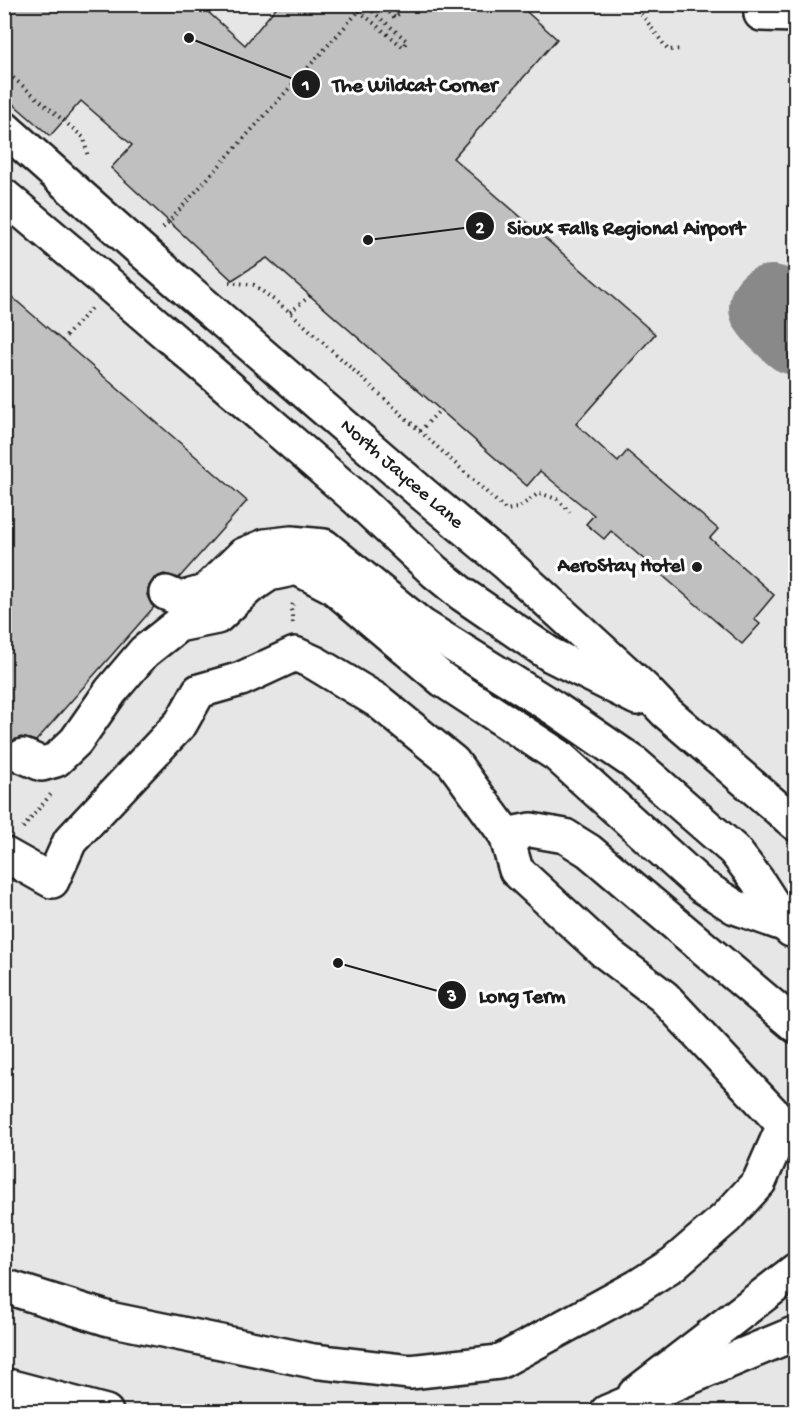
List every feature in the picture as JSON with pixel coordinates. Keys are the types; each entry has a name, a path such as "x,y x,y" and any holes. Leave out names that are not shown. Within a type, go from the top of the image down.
{"main road":[{"path":"761,14 795,15"},
{"name":"North Jaycee Lane","path":"4,128 142,251 507,564 643,688 666,712 795,824"},
{"path":"4,196 356,498 435,572 462,594 551,655 666,712"},
{"path":"166,592 180,599 205,592 243,555 265,546 291,543 324,546 421,625 554,708 633,762 734,850 792,925"},
{"path":"23,756 42,764 56,760 76,741 111,691 144,652 178,625 217,617 248,588 269,574 297,568 332,586 443,680 557,755 702,886 735,908 792,925"},
{"path":"4,854 52,881 70,842 181,723 199,691 241,679 295,654 315,663 378,701 453,762 506,835 516,870 605,952 664,998 784,1125 759,1182 726,1218 673,1264 499,1362 410,1372 313,1361 109,1319 4,1286"},
{"path":"506,835 531,830 565,836 589,851 795,1026"},
{"path":"614,1408 795,1270"},
{"path":"614,1408 795,1333"},
{"path":"4,1385 106,1412"},
{"path":"4,1395 14,1400 25,1412"}],"path":[{"path":"358,4 359,11 403,47 407,41 371,10 375,4"},
{"path":"380,4 395,18 406,4"},
{"path":"634,4 668,50 682,49"},
{"path":"169,222 359,11"},
{"path":"4,70 84,138 88,163"},
{"path":"223,282 254,285 290,312 506,510 518,508 539,493 557,499 570,512"},
{"path":"290,312 310,296"},
{"path":"62,341 97,301"},
{"path":"420,431 440,410"}],"shaded area":[{"path":"5,5 795,5 795,1411 5,1412"}],"building":[{"path":"4,4 199,4 245,45 279,4 518,4 557,39 453,158 655,334 576,424 618,462 627,451 718,529 710,538 774,595 754,619 760,624 742,644 611,531 604,539 586,524 594,515 540,471 527,486 267,258 232,280 111,168 132,145 81,101 50,136 4,96"},
{"path":"4,290 247,501 179,578 164,574 154,578 147,595 154,607 36,741 21,737 12,741 6,748 4,757"}],"taxiway":[{"path":"771,307 796,333"}],"place":[{"name":"The Wildcat Corner","path":"189,38"},
{"name":"Sioux Falls Regional Airport","path":"368,240"},
{"name":"AeroStay Hotel","path":"697,567"},
{"name":"Long Term","path":"338,963"}]}
